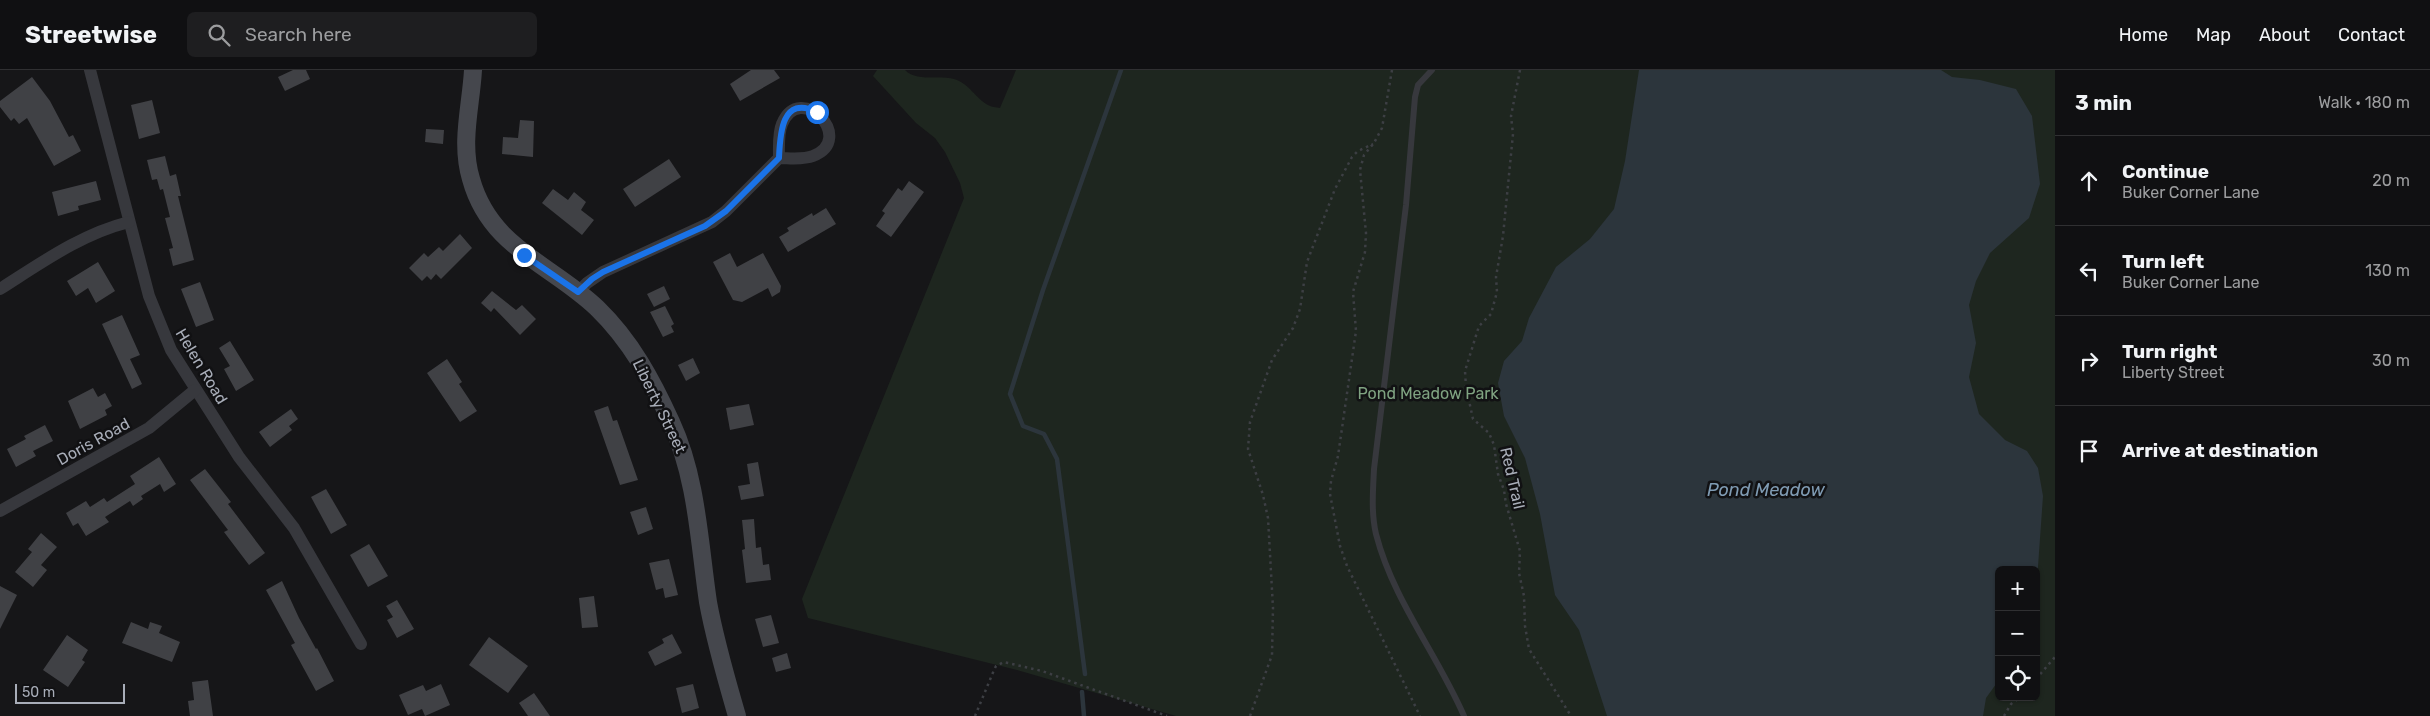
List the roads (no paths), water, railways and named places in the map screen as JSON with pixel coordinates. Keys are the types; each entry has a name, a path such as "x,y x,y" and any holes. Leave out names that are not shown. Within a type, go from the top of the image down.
{"main road":[{"name":"Liberty Street","path":"473,70 466,145 470,178 478,198 494,225 506,240 578,292 612,324 634,351 655,388 684,452 691,483 713,629 737,716"}],"street":[{"name":"Helen Road","path":"90,70 156,318 171,350 239,458 286,517 361,644"},
{"path":"578,292 603,272 712,222 726,211 779,158 781,125 787,116 797,110 805,109 814,110 824,118 829,134 827,143 822,150 809,157 779,158"},
{"path":"0,289 69,246 101,231 129,222"},
{"name":"Doris Road","path":"0,511 149,428 195,390"}],"lane":[{"path":"1432,70 1418,85 1415,97 1406,205 1374,469 1373,508 1376,533 1387,568 1411,619 1464,716"}],"water":[{"name":"Pond Meadow","path":"1639,70 1941,70 1952,77 1980,80 2016,89 2032,116 2040,184 2029,218 1990,253 1976,281 1969,305 1976,343 1969,377 1979,414 2005,440 2027,451 2038,468 2043,496 2038,566 1995,566 1995,686 1986,698 1983,716 1607,716 1579,630 1555,595 1540,514 1525,458 1504,416 1498,383 1504,361 1522,341 1529,318 1556,267 1590,239 1614,209 1625,161"}],"waterway":[{"path":"1085,674 1057,459 1044,434 1023,426 1010,394 1043,290 1121,70"},
{"path":"1082,692 1084,716"}],"park label":[{"name":"Pond Meadow Park","path":"1428,393"}]}
